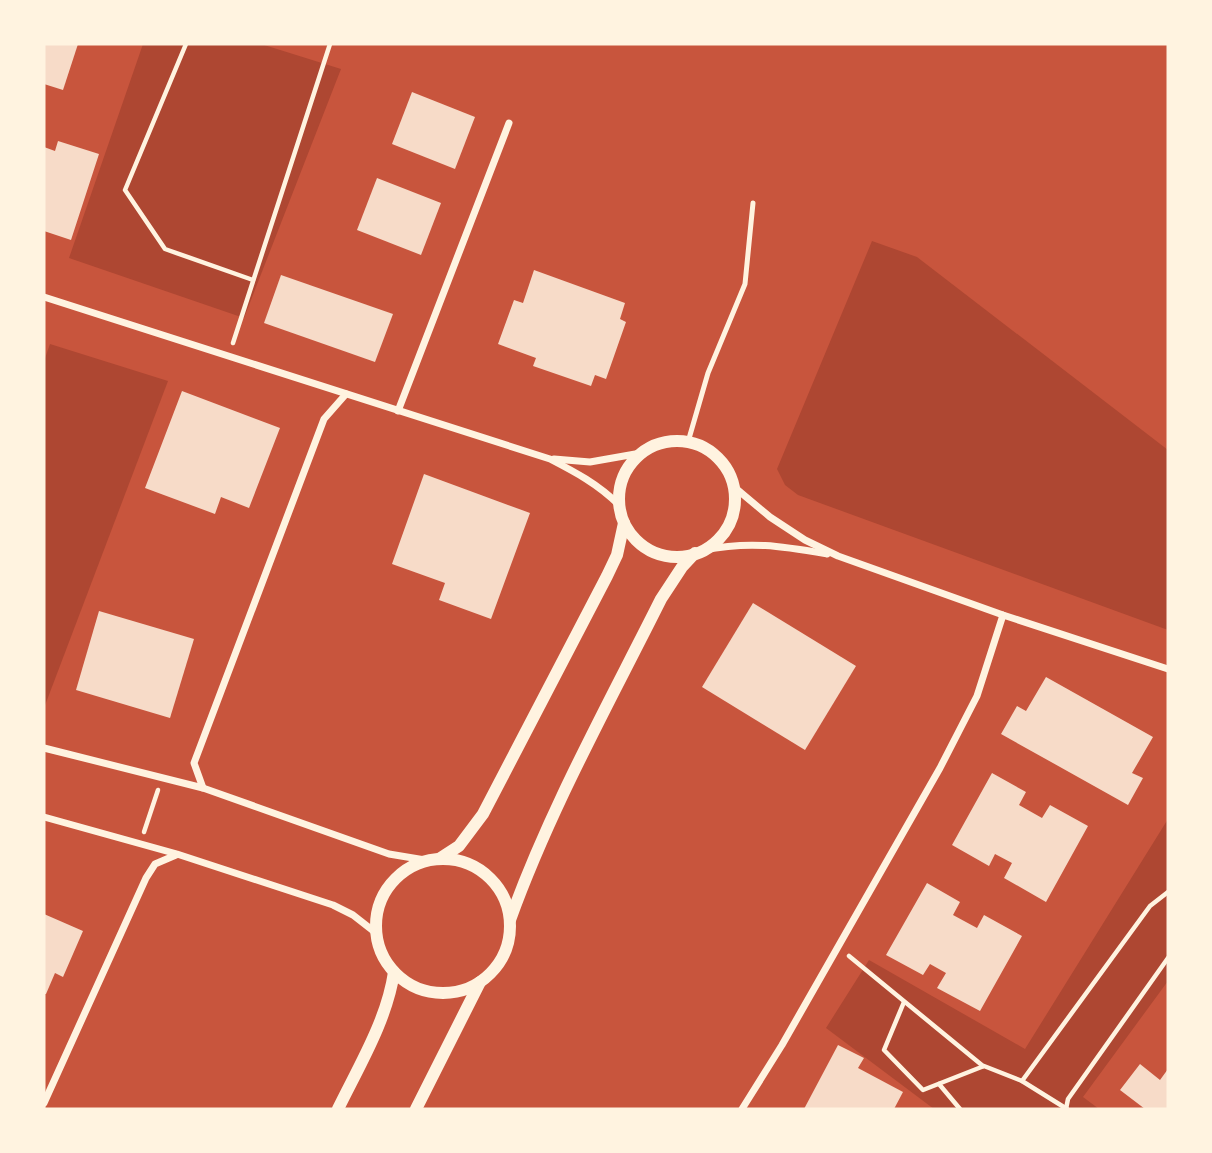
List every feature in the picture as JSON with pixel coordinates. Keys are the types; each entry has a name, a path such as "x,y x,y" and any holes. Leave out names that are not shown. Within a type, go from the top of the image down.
{"street":[{"path":"398,411 509,123"},
{"path":"44,297 550,459 583,476 604,490 619,505"},
{"path":"203,788 194,763 324,419 346,394"},
{"path":"509,920 548,823 649,624 673,581 699,552 719,539 729,523 734,505 733,486 726,468 713,454 696,444 677,440 658,443 641,453 628,467 620,485 619,505 624,523 634,539 649,550 667,556 685,556 699,552 753,544 838,556"},
{"path":"550,459 590,462 641,453"},
{"path":"733,486 770,517 805,540 838,556 1003,615 1168,669"},
{"path":"44,748 203,788 389,854 435,860 466,863 486,873 501,891 509,912 510,933 504,955 492,972 474,986 454,992 432,992 412,986 394,972 382,954 376,933 378,910 387,890 402,873 422,862 435,860 458,846 483,814 607,576 617,555 624,523"},
{"path":"742,1109 934,779 977,696 1003,615"},
{"path":"44,817 177,854 333,905 354,915 376,933"},
{"path":"44,1103 146,878 155,864 177,854"},
{"path":"338,1109 378,1026 391,990 394,972"},
{"path":"416,1109 480,982"}],"lane":[{"path":"688,442 708,373 745,284 753,203"}],"path":[{"path":"186,44 125,190 165,249 253,280"},
{"path":"229,356 330,44"},
{"path":"140,844 162,778"},
{"path":"1022,1081 1150,906 1168,892"},
{"path":"837,947 984,1066 1022,1081 1067,1109 1068,1099 1168,958"},
{"path":"904,1002 884,1050 923,1090 984,1066"},
{"path":"939,1084 960,1109"}],"shaded area":[{"path":"143,44 261,44 341,69 244,318 69,258"},
{"path":"872,241 917,257 1168,450 1168,630 798,495 785,485 777,469"},
{"path":"50,344 168,381 44,708 44,361"},
{"path":"1168,819 1168,981 1083,1097 1099,1109 934,1109 826,1028 869,960 1025,1049"}],"building":[{"path":"44,44 78,44 63,90 44,84"},
{"path":"412,92 475,117 455,169 392,144"},
{"path":"58,141 99,154 71,240 44,231 44,147 55,151"},
{"path":"377,178 441,203 421,255 357,230"},
{"path":"534,270 625,303 620,319 626,322 606,379 595,375 591,386 533,366 536,358 498,344 514,300 523,303"},
{"path":"281,275 393,314 375,362 264,323"},
{"path":"182,391 280,428 249,508 221,497 215,514 145,488"},
{"path":"424,474 530,513 491,619 439,600 445,583 392,564"},
{"path":"753,603 856,666 805,750 702,687"},
{"path":"99,611 194,639 170,718 76,690"},
{"path":"1046,677 1153,737 1132,773 1143,778 1128,805 1001,734 1017,706 1026,711"},
{"path":"992,773 1026,792 1019,805 1042,818 1050,805 1088,826 1046,902 1004,878 1012,863 995,854 989,866 952,845"},
{"path":"927,883 960,902 953,915 977,928 984,915 1022,936 980,1011 937,988 946,973 930,964 923,975 886,955"},
{"path":"44,914 83,931 63,977 55,973 46,994 44,994"},
{"path":"838,1045 864,1058 858,1068 903,1092 894,1109 804,1109"},
{"path":"1140,1064 1160,1080 1168,1069 1168,1109 1145,1109 1120,1090"}]}
